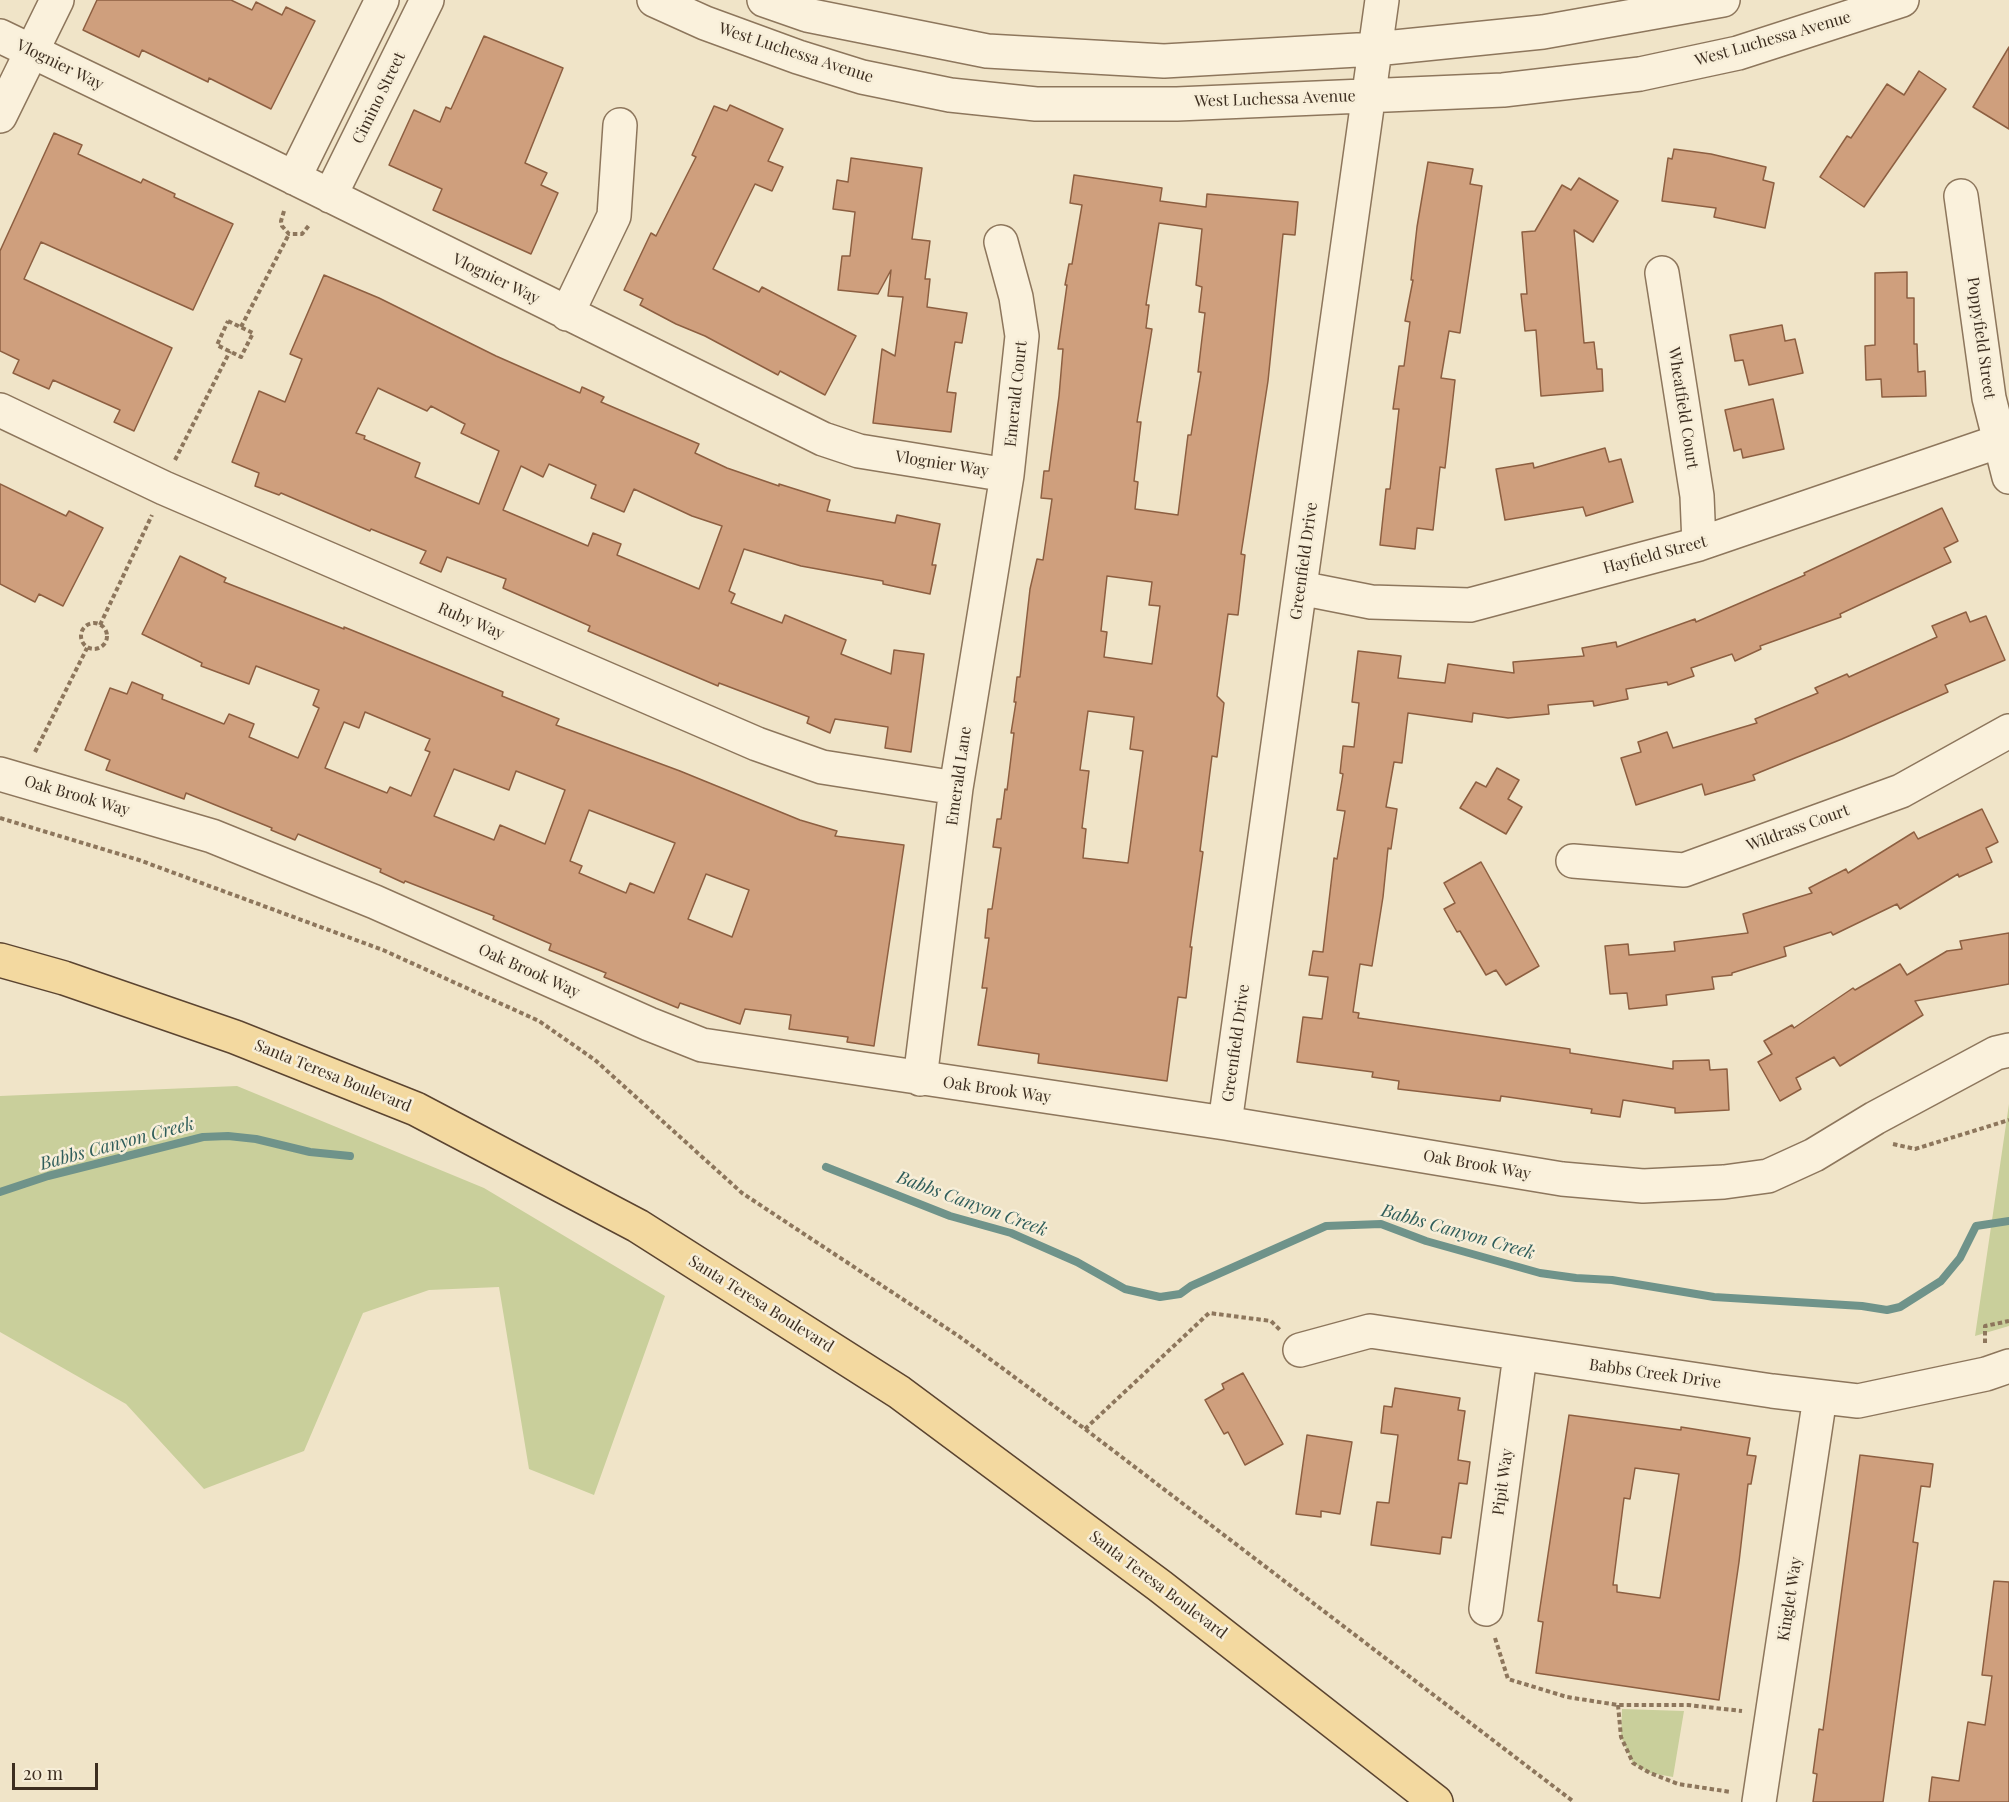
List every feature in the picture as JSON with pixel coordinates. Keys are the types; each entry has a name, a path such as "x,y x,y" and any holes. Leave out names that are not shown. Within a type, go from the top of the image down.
{"main road":[{"name":"Santa Teresa Boulevard","path":"0,960 64,978 236,1037 416,1109 638,1226 899,1392 1160,1586 1436,1802"}],"street":[{"path":"0,116 57,0"},
{"path":"294,178 382,0"},
{"name":"Cimino Street","path":"330,196 428,0"},
{"name":"West Luchessa Avenue","path":"654,0 705,23 798,57 862,77 950,95 1036,104 1177,104 1503,90 1640,74 1737,53 1902,0"},
{"path":"764,0 807,15 987,51 1164,61 1375,49 1542,32 1723,0"},
{"name":"Greenfield Drive","path":"1225,1123 1382,0"},
{"name":"Vlognier Way","path":"0,36 823,439 859,451 1007,475"},
{"path":"567,314 614,216 620,125"},
{"name":"Poppyfield Street","path":"1961,196 1989,398 2009,477"},
{"name":"Emerald Court","path":"1001,242 1016,297 1022,336 1007,475"},
{"name":"Wheatfield Court","path":"1662,273 1697,495 1699,544"},
{"name":"Ruby Way","path":"0,410 164,488 757,744 822,766 956,788"},
{"name":"Hayfield Street","path":"1300,588 1371,602 1470,606 1699,544 2000,441"},
{"name":"Emerald Lane","path":"920,1078 956,788 1007,475"},
{"name":"Wildrass Court","path":"1573,861 1684,870 1901,791 2009,731"},
{"name":"Oak Brook Way","path":"0,774 212,836 375,902 649,1024 702,1045 1225,1123 1562,1179 1643,1186 1724,1182 1768,1176 1814,1155 1996,1053 2009,1050"},
{"name":"Babbs Creek Drive","path":"1300,1350 1370,1331 1520,1355 1858,1401 1986,1374 2009,1366"},
{"name":"Pipit Way","path":"1486,1609 1520,1355"},
{"name":"Kinglet Way","path":"1760,1799 1820,1396"}],"path":[{"path":"284,211 282,226 289,234 302,234 310,224"},
{"path":"241,327 289,234"},
{"path":"228,321 253,333 241,357 230,351 217,345 228,321"},
{"path":"173,467 230,351"},
{"path":"100,625 154,511"},
{"path":"96,623 100,625 106,631 105,643 99,649 87,648 81,641 81,632 87,625 96,623"},
{"path":"35,752 87,648"},
{"path":"0,819 139,860 372,946 539,1021 595,1060 742,1193 960,1337 1085,1429 1574,1802"},
{"path":"1848,1134 1915,1149 2009,1120"},
{"path":"1085,1429 1209,1313 1271,1321 1300,1350"},
{"path":"1486,1609 1508,1679 1567,1697 1618,1705 1688,1705 1773,1714"},
{"path":"1618,1705 1621,1737 1633,1763 1678,1785 1760,1799"}],"green space":[{"path":"237,1086 484,1188 665,1296 594,1495 529,1469 499,1287 429,1290 363,1313 304,1451 204,1489 126,1404 0,1332 0,1096"},
{"path":"2009,1104 2009,1326 1975,1336"},
{"path":"1622,1709 1684,1711 1673,1777 1650,1773 1633,1763 1621,1737"}],"building":[{"path":"97,0 231,0 252,10 256,2 282,15 286,7 315,21 271,109 209,78 208,82 142,50 139,57 83,30"},
{"path":"484,36 563,68 525,163 547,173 541,185 558,193 531,254 433,210 442,189 389,165 414,110 440,122 446,107 451,109"},
{"path":"2009,47 2009,129 1973,107"},
{"path":"1919,71 1946,89 1864,207 1820,177 1847,136 1851,138 1887,84 1904,95"},
{"path":"730,105 783,129 768,161 783,167 772,191 755,184 713,269 759,292 762,287 856,336 825,395 780,371 778,375 705,336 676,324 640,305 643,299 624,290 651,233 656,236 696,157 692,155 714,106 727,111"},
{"path":"54,133 82,145 78,154 141,183 143,179 175,194 174,197 233,224 193,310 41,242 24,279 172,348 134,431 114,422 120,410 53,380 49,389 13,373 19,360 0,351 0,251"},
{"path":"1674,149 1711,154 1766,167 1763,180 1774,183 1765,228 1714,217 1716,208 1662,201 1668,158 1672,159"},
{"path":"851,158 922,168 912,239 930,241 925,279 930,279 927,307 967,313 962,343 955,342 947,392 956,393 951,432 873,423 882,349 895,356 903,297 888,296 891,270 878,294 838,290 842,256 850,256 855,212 833,209 837,180 848,182"},
{"path":"1428,162 1473,169 1470,184 1482,186 1460,333 1449,331 1441,378 1455,380 1445,468 1440,467 1433,530 1417,528 1415,549 1380,545 1386,489 1390,489 1399,409 1393,409 1399,366 1404,366 1410,322 1405,321 1413,280 1411,280 1417,227"},
{"path":"1074,175 1162,188 1160,201 1206,207 1207,194 1298,202 1295,235 1283,234 1268,381 1241,554 1245,555 1238,615 1228,614 1217,696 1224,703 1217,757 1212,756 1186,998 1178,997 1167,1081 1038,1063 1039,1054 978,1045 987,988 982,988 989,938 985,938 988,909 992,909 1001,848 993,847 997,819 1001,819 1005,789 1007,790 1014,733 1011,733 1016,702 1014,702 1017,677 1020,677 1030,589 1037,559 1043,560 1052,499 1041,498 1044,471 1049,471 1059,396 1063,349 1058,349 1067,285 1065,285 1069,264 1072,264 1082,205 1070,203","holes":["1159,223 1202,229 1196,285 1202,287 1199,312 1205,313 1198,372 1201,372 1191,435 1188,435 1178,515 1135,509 1138,482 1134,481 1141,422 1137,422 1152,329 1146,328 1149,305 1146,305","1107,576 1152,582 1149,605 1160,606 1152,664 1104,657 1107,632 1101,631","1088,711 1134,717 1130,749 1143,751 1128,863 1083,858 1086,829 1082,828 1089,771 1080,770"]},
{"path":"1579,178 1618,201 1593,242 1574,230 1584,343 1594,342 1597,369 1602,369 1603,391 1541,396 1536,330 1525,331 1521,294 1527,294 1522,232 1535,231 1562,185 1571,190"},
{"path":"1907,272 1907,298 1914,298 1914,344 1917,344 1918,372 1925,371 1926,396 1882,397 1881,379 1866,380 1865,346 1875,345 1875,273"},
{"path":"324,275 379,298 496,356 580,393 582,387 604,397 601,402 699,444 695,453 727,468 830,500 827,511 895,523 897,515 940,524 932,565 936,565 930,594 883,584 883,581 801,566 744,549 729,591 735,594 731,603 782,623 785,615 846,640 841,654 891,674 894,650 924,654 911,752 885,748 888,727 835,719 830,733 807,723 809,717 719,683 718,686 588,631 590,626 503,588 506,579 447,557 441,572 420,563 426,551 371,529 370,531 281,493 279,495 255,486 259,473 232,462 259,391 285,402 302,359 290,354","holes":["378,388 427,411 431,406 465,424 461,433 499,451 479,504 415,477 420,463 364,439 365,436 356,433","549,464 596,485 591,498 624,512 634,489 692,516 722,526 699,589 617,555 621,544 593,533 588,546 503,510 521,466 543,477"]},
{"path":"1782,325 1785,341 1795,339 1803,373 1749,385 1743,360 1735,361 1730,335"},
{"path":"1773,399 1784,449 1743,458 1741,449 1734,451 1725,410"},
{"path":"1605,448 1609,462 1621,459 1633,502 1586,516 1583,507 1505,520 1496,469 1533,463 1534,468"},
{"path":"0,484 66,516 69,511 103,528 63,606 39,594 35,602 0,584"},
{"path":"1942,508 1958,541 1944,548 1951,562 1840,614 1841,617 1760,646 1761,649 1735,661 1732,654 1691,668 1694,676 1668,685 1667,682 1626,689 1628,699 1594,706 1593,701 1548,705 1549,714 1508,718 1473,713 1472,722 1408,713 1402,763 1394,762 1386,807 1397,809 1391,849 1388,848 1372,966 1360,964 1353,1012 1359,1013 1358,1018 1570,1049 1570,1053 1673,1069 1673,1061 1709,1060 1710,1070 1727,1069 1729,1110 1675,1113 1675,1108 1623,1100 1620,1117 1591,1113 1592,1109 1501,1096 1500,1101 1398,1089 1399,1081 1372,1077 1373,1072 1297,1062 1303,1017 1322,1019 1328,977 1309,975 1313,951 1323,952 1334,858 1337,859 1345,811 1337,810 1343,774 1340,773 1343,746 1354,747 1359,703 1352,702 1358,651 1401,656 1398,678 1445,683 1448,664 1514,673 1513,662 1584,656 1582,648 1616,642 1617,647 1695,619 1696,622 1805,575 1804,573"},
{"path":"180,556 226,578 224,582 344,629 344,627 503,692 502,696 559,719 556,725 680,771 800,820 837,831 835,836 904,845 874,1046 847,1042 848,1037 789,1029 791,1015 745,1009 740,1024 680,1003 678,1008 604,977 606,973 549,950 551,944 493,919 494,916 405,881 404,883 380,872 381,869 298,834 295,840 271,830 272,828 186,793 184,799 106,770 110,760 85,750 110,688 127,694 132,682 163,695 162,699 224,724 229,714 254,724 249,737 298,758 319,708 313,705 319,690 256,666 249,684 201,666 202,663 142,634","holes":["365,712 430,739 425,750 430,752 411,796 390,787 387,793 325,768 344,722 359,728","454,769 509,790 516,771 565,790 545,844 500,825 494,840 434,816","589,810 675,843 654,893 630,883 626,893 579,873 582,866 570,861","706,874 749,890 732,937 688,919"]},
{"path":"1966,612 1970,622 1986,616 2005,660 1945,685 1948,692 1753,775 1755,780 1705,795 1702,784 1636,805 1621,758 1641,752 1638,742 1667,732 1673,748 1757,723 1755,719 1818,693 1815,688 1847,674 1849,677 1937,637 1932,626"},
{"path":"1497,768 1519,780 1508,799 1522,807 1506,834 1460,808 1476,782 1486,787"},
{"path":"1982,809 1998,842 1986,848 1992,862 1959,877 1958,874 1900,909 1897,904 1833,935 1831,932 1784,947 1786,956 1732,973 1732,975 1712,977 1714,989 1666,995 1667,1005 1629,1009 1627,993 1610,994 1605,946 1628,944 1629,955 1675,951 1674,942 1748,933 1743,914 1812,893 1809,888 1846,869 1848,873 1914,832 1918,839"},
{"path":"1481,862 1539,966 1506,985 1496,970 1486,975 1444,909 1455,903 1444,883"},
{"path":"2009,933 2009,984 1915,1001 1923,1015 1840,1066 1834,1057 1796,1078 1801,1089 1780,1101 1758,1062 1772,1054 1764,1041 1792,1025 1794,1028 1853,988 1855,990 1900,964 1907,975 1947,951 1962,949 1960,941"},
{"path":"1243,1373 1283,1444 1245,1465 1228,1432 1224,1434 1205,1400 1224,1389 1222,1384"},
{"path":"1395,1388 1460,1398 1458,1410 1465,1411 1458,1460 1470,1462 1467,1484 1459,1483 1451,1538 1442,1537 1440,1554 1371,1545 1377,1502 1389,1503 1398,1435 1381,1433 1384,1406 1392,1407"},
{"path":"1569,1415 1681,1430 1681,1427 1750,1438 1747,1455 1756,1456 1751,1484 1748,1484 1719,1700 1536,1673 1543,1622 1538,1621","holes":["1635,1468 1679,1474 1660,1598 1617,1592 1617,1585 1613,1585 1624,1498 1630,1499"]},
{"path":"1307,1435 1352,1442 1340,1514 1321,1511 1321,1517 1296,1514"},
{"path":"1860,1455 1933,1464 1930,1487 1921,1486 1913,1542 1918,1543 1883,1802 1813,1802 1817,1774 1813,1773 1819,1729 1823,1730"},
{"path":"1994,1581 2009,1582 2009,1802 1929,1802 1932,1777 1959,1781 1968,1722 1985,1725 1992,1676 1982,1675"}],"waterway":[{"name":"Babbs Canyon Creek","path":"0,1192 48,1176 203,1137 228,1136 256,1139 310,1152 350,1156"},
{"name":"Babbs Canyon Creek","path":"826,1167 950,1216 1011,1233 1077,1262 1125,1289 1160,1297 1180,1294 1191,1286 1326,1226 1381,1224 1426,1241 1540,1273 1612,1280 1714,1297 1862,1306 1887,1310 1900,1307 1941,1281 1960,1258 1976,1226 2009,1221"}]}
